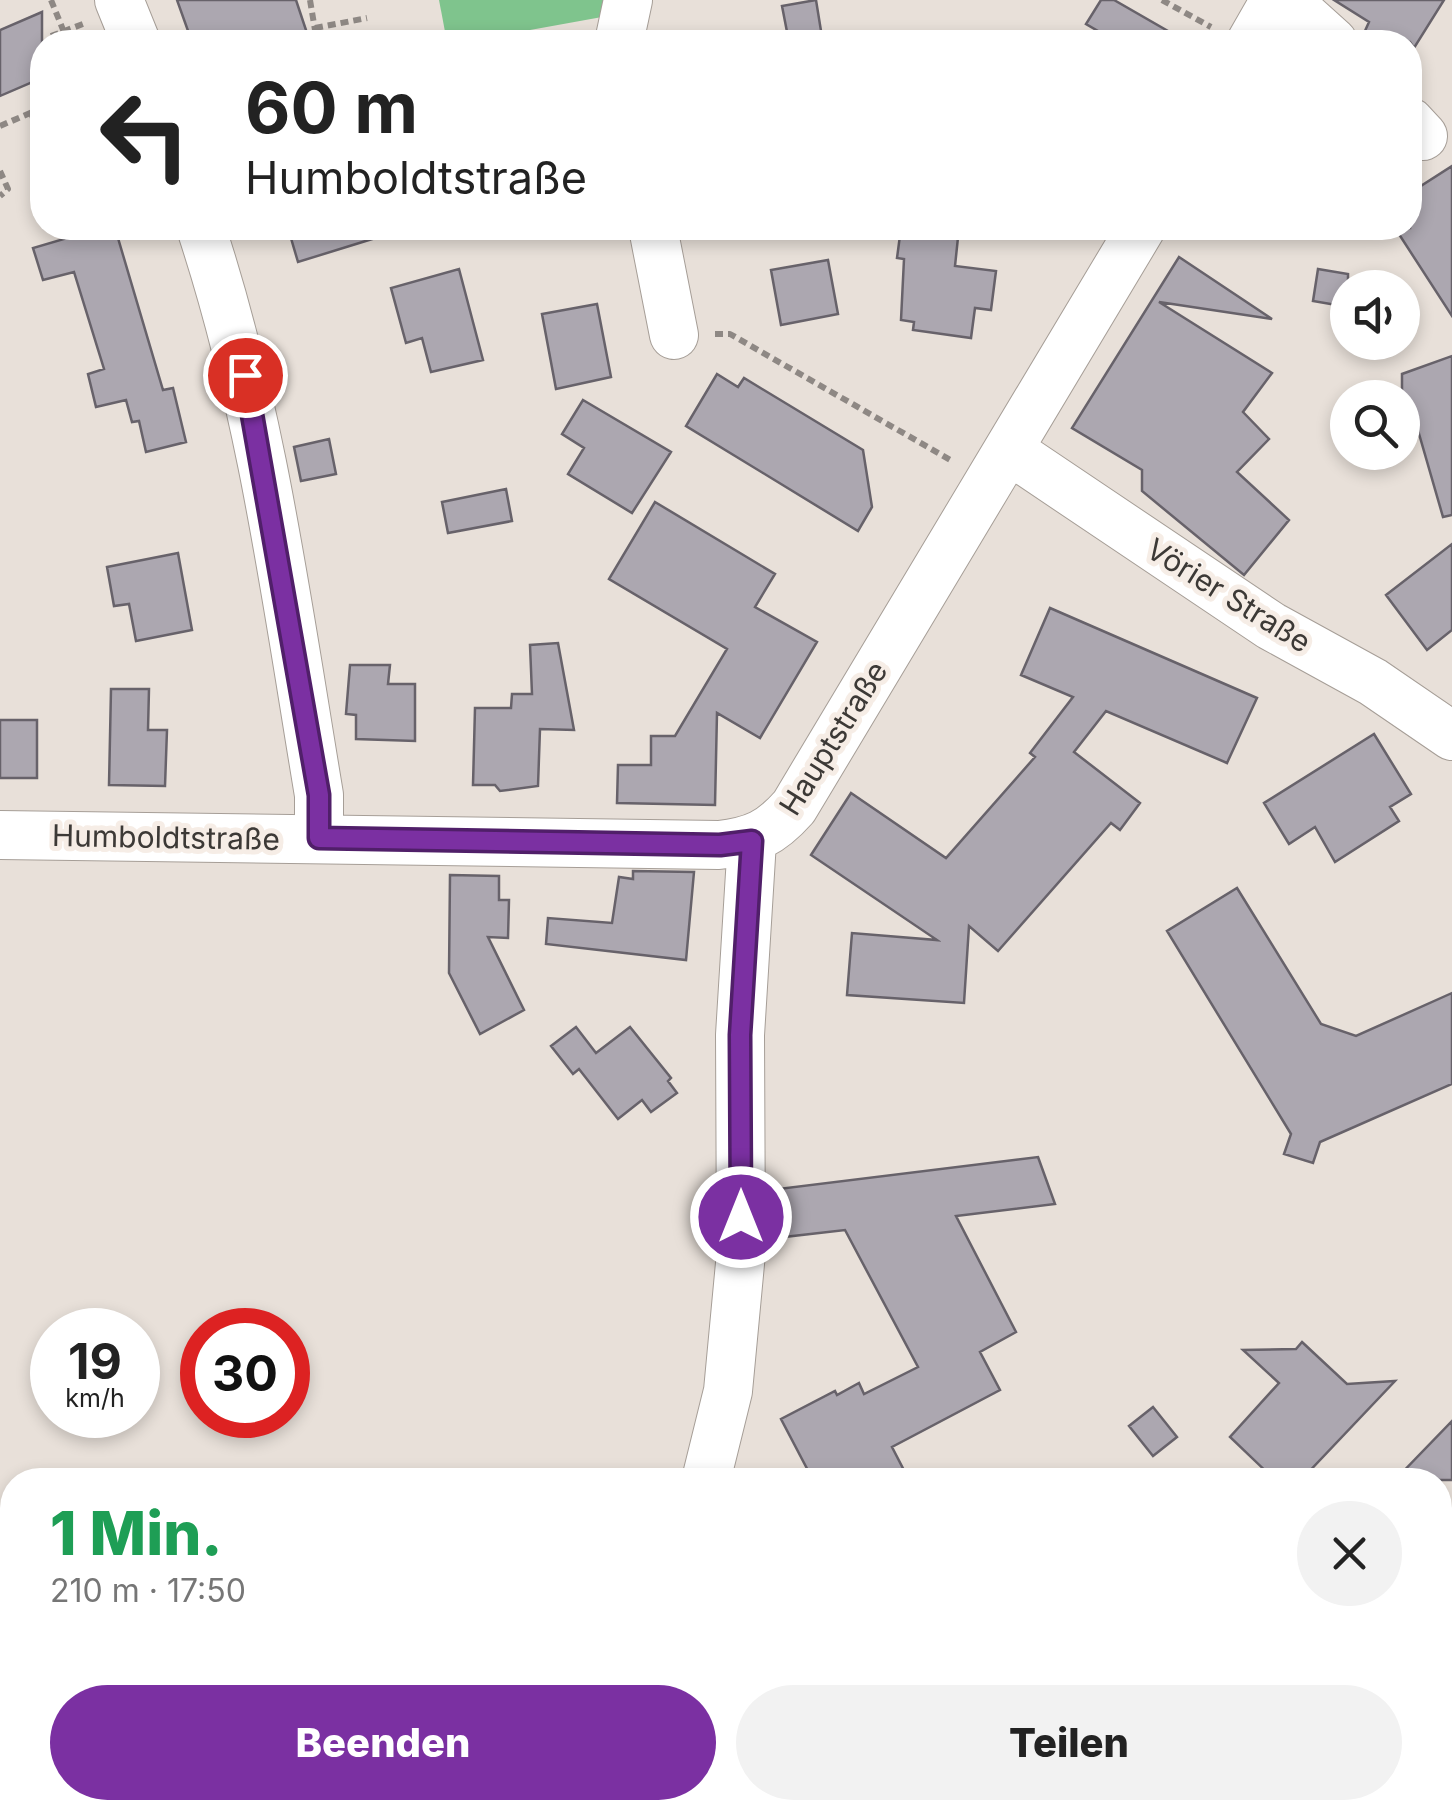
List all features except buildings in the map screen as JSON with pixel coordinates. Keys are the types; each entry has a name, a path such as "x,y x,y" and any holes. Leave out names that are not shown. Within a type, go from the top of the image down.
{"street":[{"path":"119,0 131,30"},
{"path":"622,30 628,0"},
{"path":"1244,30 1275,0 1320,30"},
{"path":"206,240 232,320 256,422 319,795 319,838"},
{"path":"655,240 674,334"},
{"name":"Hauptstraße","path":"709,1468 728,1391 741,1253 740,1035 752,841 776,828 794,807 1134,240"},
{"name":"Vörier Straße","path":"1009,450 1271,626 1450,730"},
{"name":"Humboldtstraße","path":"0,835 720,845 752,841"}],"path":[{"path":"52,0 63,30"},
{"path":"310,0 315,28 366,18"},
{"path":"1162,0 1220,30"},
{"path":"0,126 30,112"},
{"path":"0,171 8,189 0,196"},
{"path":"674,334 730,334 958,465"}],"green space":[{"path":"439,0 607,0 602,17 530,30 445,30"}],"route":[{"path":"245,375 319,795 319,838 720,845 752,841 740,1035 741,1217"}]}
